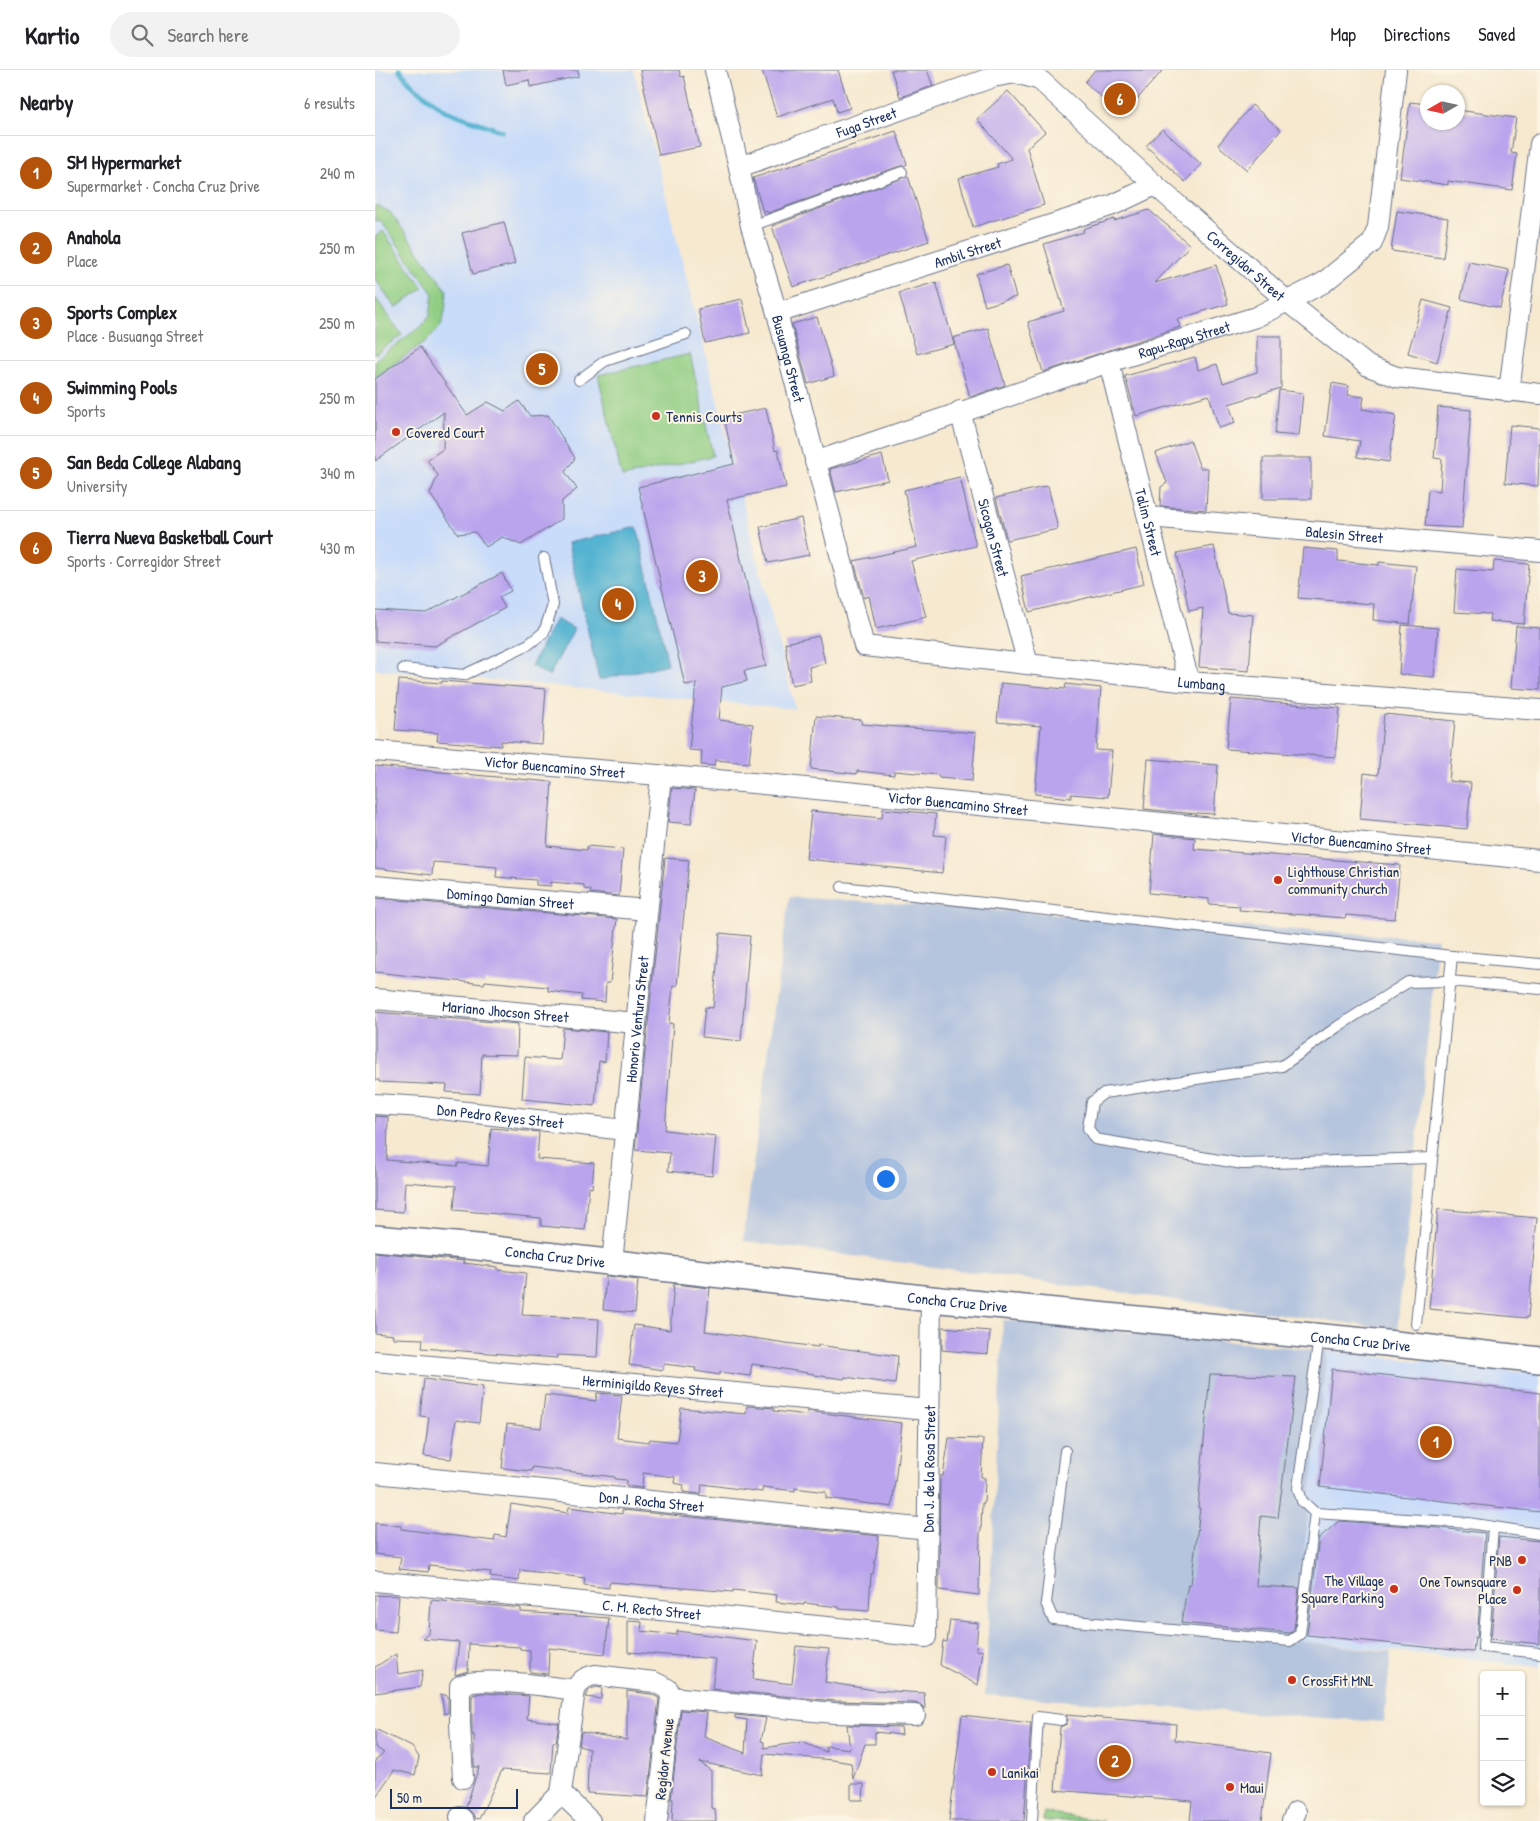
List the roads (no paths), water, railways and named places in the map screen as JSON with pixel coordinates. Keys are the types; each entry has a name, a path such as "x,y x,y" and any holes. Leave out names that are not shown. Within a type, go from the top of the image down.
{"street":[{"name":"Busuanga Street","path":"715,70 739,167 751,226 777,314 864,646"},
{"name":"Rapu-Rapu Street","path":"815,462 960,411 1109,362 1257,317 1323,283 1372,243 1378,227 1396,70"},
{"name":"Fuga Street","path":"739,167 991,74"},
{"name":"Corregidor Street","path":"991,74 1044,75 1155,185 1288,302 1368,366 1397,377 1509,392 1540,394"},
{"path":"1509,392 1540,144"},
{"name":"Ambil Street","path":"777,314 1113,205 1155,185"},
{"name":"Talim Street","path":"1109,362 1189,682"},
{"name":"Sicogon Street","path":"960,411 1028,664"},
{"name":"Balesin Street","path":"1149,517 1540,552"},
{"name":"Lumbang","path":"864,646 1189,682 1540,710"},
{"name":"Victor Buencamino Street","path":"375,751 785,786 1540,860"},
{"name":"Honorio Ventura Street","path":"612,1263 661,776"},
{"name":"Domingo Damian Street","path":"375,886 647,910"},
{"name":"Mariano Jhocson Street","path":"375,999 636,1023"},
{"name":"Don Pedro Reyes Street","path":"375,1104 423,1107 625,1130"},
{"name":"Concha Cruz Drive","path":"375,1238 477,1247 931,1299 1386,1343 1540,1360"},
{"name":"Don J. de la Rosa Street","path":"926,1637 931,1299"},
{"name":"Herminigildo Reyes Street","path":"375,1361 929,1410"},
{"name":"Don J. Rocha Street","path":"375,1473 928,1529"},
{"name":"C. M. Recto Street","path":"375,1582 926,1637"},
{"path":"534,1821 561,1793 575,1690 580,1681 588,1676 595,1675 654,1682 668,1689 671,1697 835,1713 915,1715"},
{"path":"463,1778 460,1686 470,1683 504,1683 575,1690"},
{"name":"Regidor Avenue","path":"657,1821 671,1697"},
{"path":"561,1793 590,1821"}],"lane":[{"path":"751,226 902,172"},
{"path":"579,380 605,361 686,334"},
{"path":"403,669 464,675 529,644 545,632 553,605 544,558"},
{"path":"842,887 1452,956 1540,964"},
{"path":"1416,1324 1452,956"},
{"path":"1432,1158 1243,1164 1095,1139 1088,1128 1091,1102 1103,1093 1282,1066 1337,1027 1408,982 1449,981 1540,989"},
{"path":"1319,1337 1298,1488 1302,1501 1315,1513 1493,1528 1540,1534"},
{"path":"1065,1451 1046,1603 1053,1620 1290,1641 1300,1634 1315,1513"},
{"path":"1493,1528 1483,1647 1540,1653"},
{"path":"1032,1821 1038,1716 1061,1720"}],"water":[{"path":"637,527 668,664 599,680 568,543"},
{"path":"556,619 574,629 549,676 531,666"}],"waterway":[{"path":"399,70 414,87 446,111 502,131"}],"place":[{"name":"Tierra Nueva Basketball Court","path":"1120,99"},
{"name":"San Beda College Alabang","path":"542,369"},
{"name":"Tennis Courts","path":"656,416"},
{"name":"Covered Court","path":"396,432"},
{"name":"Sports Complex","path":"702,576"},
{"name":"Swimming Pools","path":"618,604"},
{"name":"Lighthouse Christian community church","path":"1278,880"},
{"name":"SM Hypermarket","path":"1436,1442"},
{"name":"PNB","path":"1522,1560"},
{"name":"The Village Square Parking","path":"1394,1589"},
{"name":"One Townsquare Place","path":"1517,1590"},
{"name":"CrossFit MNL","path":"1292,1680"},
{"name":"Anahola","path":"1115,1761"},
{"name":"Lanikai","path":"992,1772"},
{"name":"Maui","path":"1230,1787"}]}
